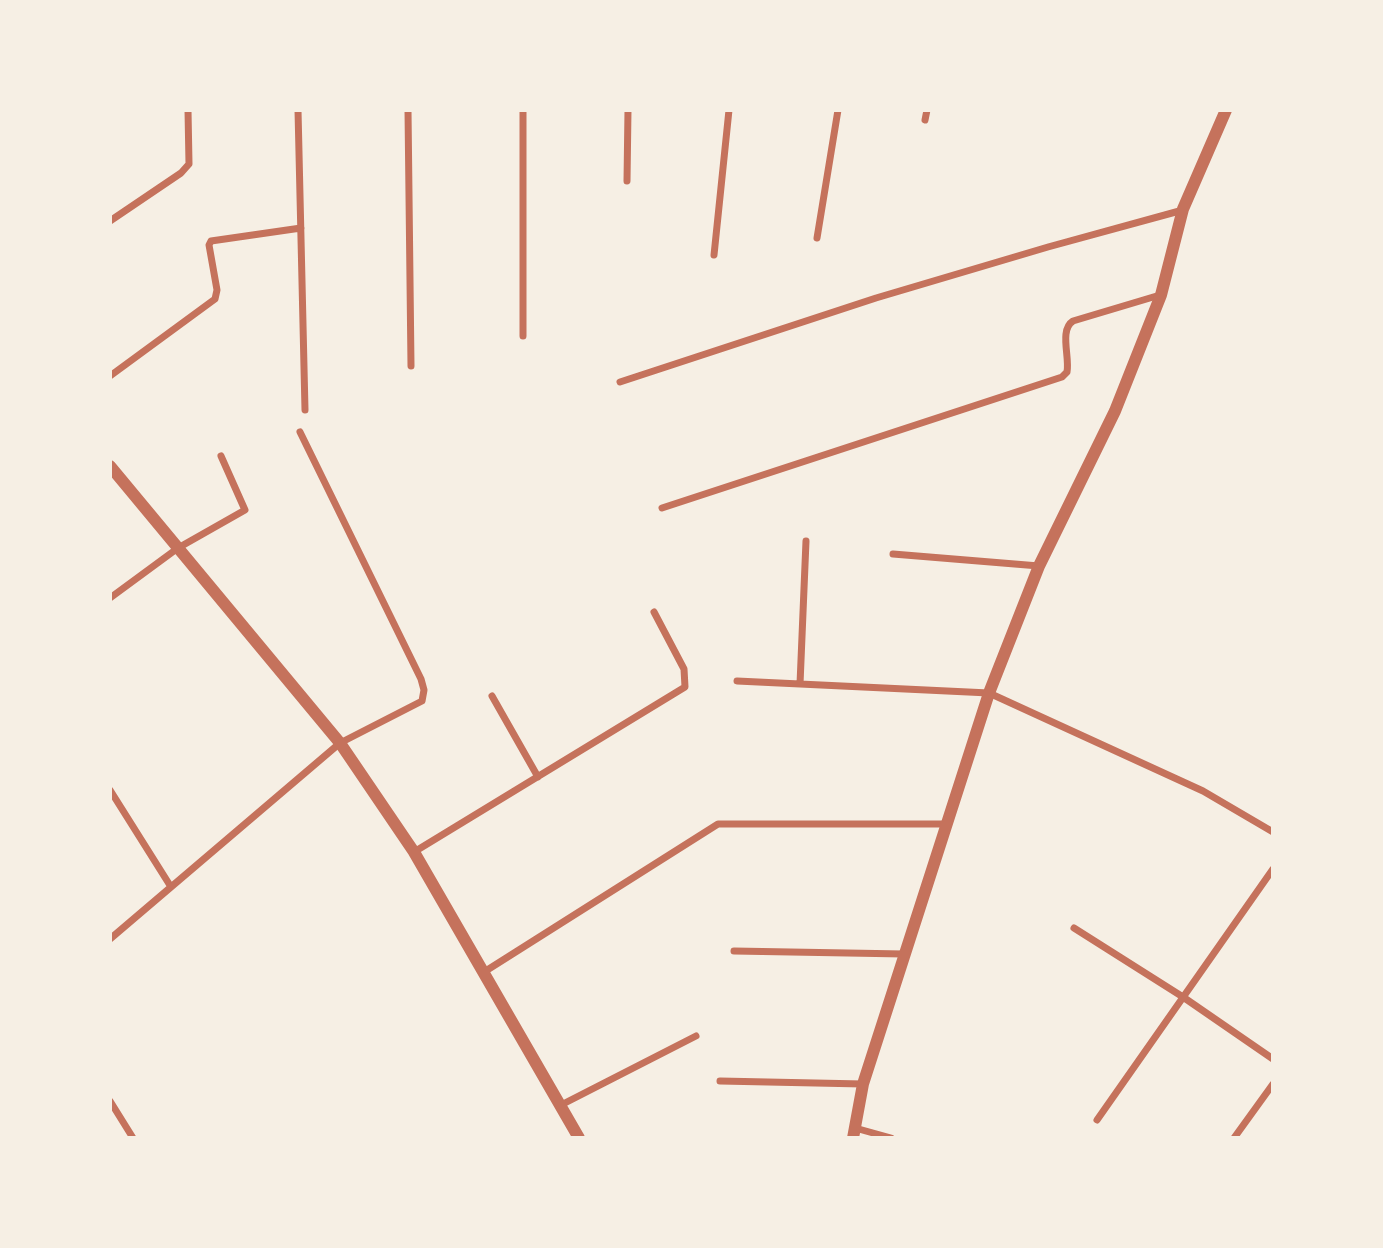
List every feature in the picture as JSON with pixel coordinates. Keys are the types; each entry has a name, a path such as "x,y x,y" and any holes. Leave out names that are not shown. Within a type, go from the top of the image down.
{"street":[{"path":"110,221 181,173 189,164 188,110"},
{"path":"298,110 305,410"},
{"path":"408,110 411,366"},
{"path":"523,110 523,336"},
{"path":"628,110 628,181"},
{"path":"714,255 729,110"},
{"path":"817,238 838,110"},
{"path":"925,120 927,110"},
{"path":"891,1138 854,1133 863,1084 989,693 1039,566 1115,411 1161,295 1183,209 1226,110"},
{"path":"620,382 876,298 1183,209"},
{"path":"110,376 215,299 217,289 209,245 211,241 215,238 301,228"},
{"path":"662,508 1062,377 1069,365 1066,331 1068,324 1161,295"},
{"path":"110,939 340,743 422,701 424,690 415,667 300,432"},
{"path":"110,598 178,548 245,510 221,456"},
{"path":"110,466 340,743 414,852 579,1138"},
{"path":"800,684 806,541"},
{"path":"893,554 1039,566"},
{"path":"414,852 685,687 684,669 654,612"},
{"path":"737,681 989,693 1203,791 1273,832"},
{"path":"492,696 538,777"},
{"path":"110,790 171,887"},
{"path":"484,972 718,824 947,824"},
{"path":"1097,1120 1273,869"},
{"path":"1074,928 1183,997 1273,1059"},
{"path":"734,951 904,954"},
{"path":"561,1105 696,1036"},
{"path":"720,1081 863,1084"},
{"path":"1234,1138 1273,1084"},
{"path":"110,1101 133,1138"}]}
